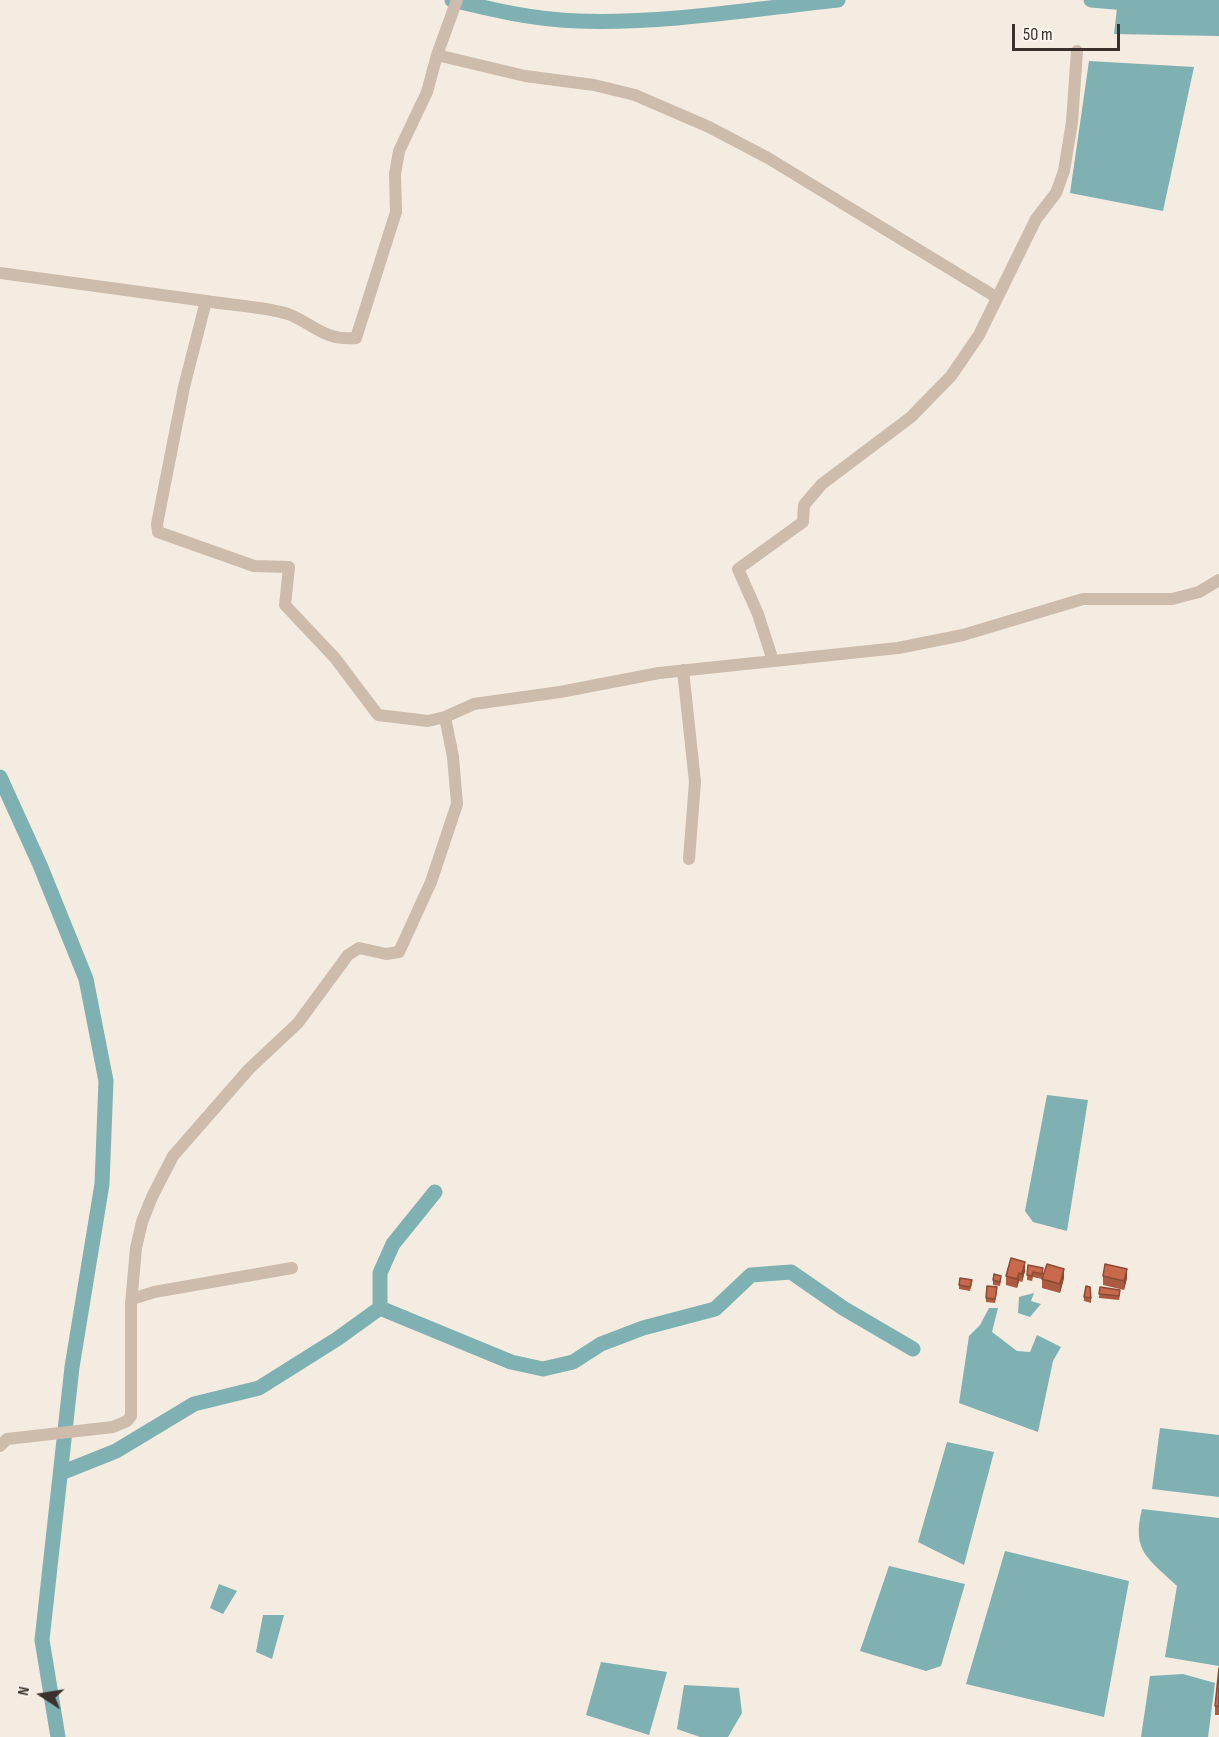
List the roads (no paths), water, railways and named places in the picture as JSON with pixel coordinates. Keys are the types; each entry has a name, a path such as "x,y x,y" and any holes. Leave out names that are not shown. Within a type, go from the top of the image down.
{"street":[{"path":"0,273 288,314 324,335 346,339 356,338 394,219 395,174 399,151 428,92 437,55 457,0"},
{"path":"773,661 758,614 738,569 803,522 804,505 822,484 911,417 951,376 979,335 1036,219 1056,193 1064,171 1072,122 1077,51"},
{"path":"437,55 525,76 594,85 635,95 709,127 768,158 996,297"},
{"path":"206,301 169,459 158,532 254,566 289,567 285,605 335,658 378,715 428,721 445,717 474,704 560,693 683,670 898,648 963,635 1083,599 1172,599 1199,592 1219,580"},
{"path":"683,670 696,790 689,859"},
{"path":"0,1446 7,1439 113,1427 127,1421 132,1409 132,1299 136,1248 142,1222 173,1155 249,1069 298,1023 354,950 365,949 386,954 399,952 431,882 457,804 453,757 445,717"},
{"path":"132,1299 154,1292 292,1268"}],"water":[{"path":"1118,0 1219,0 1219,36 1114,34"},
{"path":"1089,61 1194,67 1163,211 1070,193"},
{"path":"1047,1095 1088,1100 1067,1231 1033,1222 1025,1211"},
{"path":"1034,1293 1031,1301 1041,1304 1030,1317 1018,1313 1019,1297"},
{"path":"989,1308 998,1308 992,1332 1017,1351 1030,1352 1037,1335 1061,1347 1053,1361 1038,1432 959,1403 969,1336 980,1325"},
{"path":"1160,1428 1219,1435 1219,1497 1152,1489"},
{"path":"947,1442 994,1452 964,1565 918,1542"},
{"path":"1142,1509 1219,1518 1219,1666 1165,1657 1177,1586 1151,1561 1141,1545 1139,1524"},
{"path":"1005,1551 1129,1581 1104,1717 966,1684"},
{"path":"889,1566 965,1584 941,1666 926,1671 860,1651"},
{"path":"219,1584 237,1591 223,1614 210,1608"},
{"path":"263,1615 284,1615 272,1659 256,1652"},
{"path":"601,1662 667,1672 649,1735 586,1715"},
{"path":"1183,1674 1215,1683 1208,1737 1141,1737 1150,1676"},
{"path":"684,1685 739,1688 742,1713 728,1737 700,1737 677,1729"}],"waterway":[{"path":"452,0 530,17 578,21 643,20 708,15 838,0"},
{"path":"1091,0 1138,4"},
{"path":"0,777 40,865 86,979 106,1081 102,1184 72,1367 42,1640 58,1737"},
{"path":"380,1308 380,1273 393,1244 435,1192"},
{"path":"61,1473 116,1451 194,1404 259,1388 337,1339 380,1308 511,1362 543,1369 573,1362 601,1344 643,1328 715,1309 751,1275 791,1272 843,1308 913,1349"}]}
